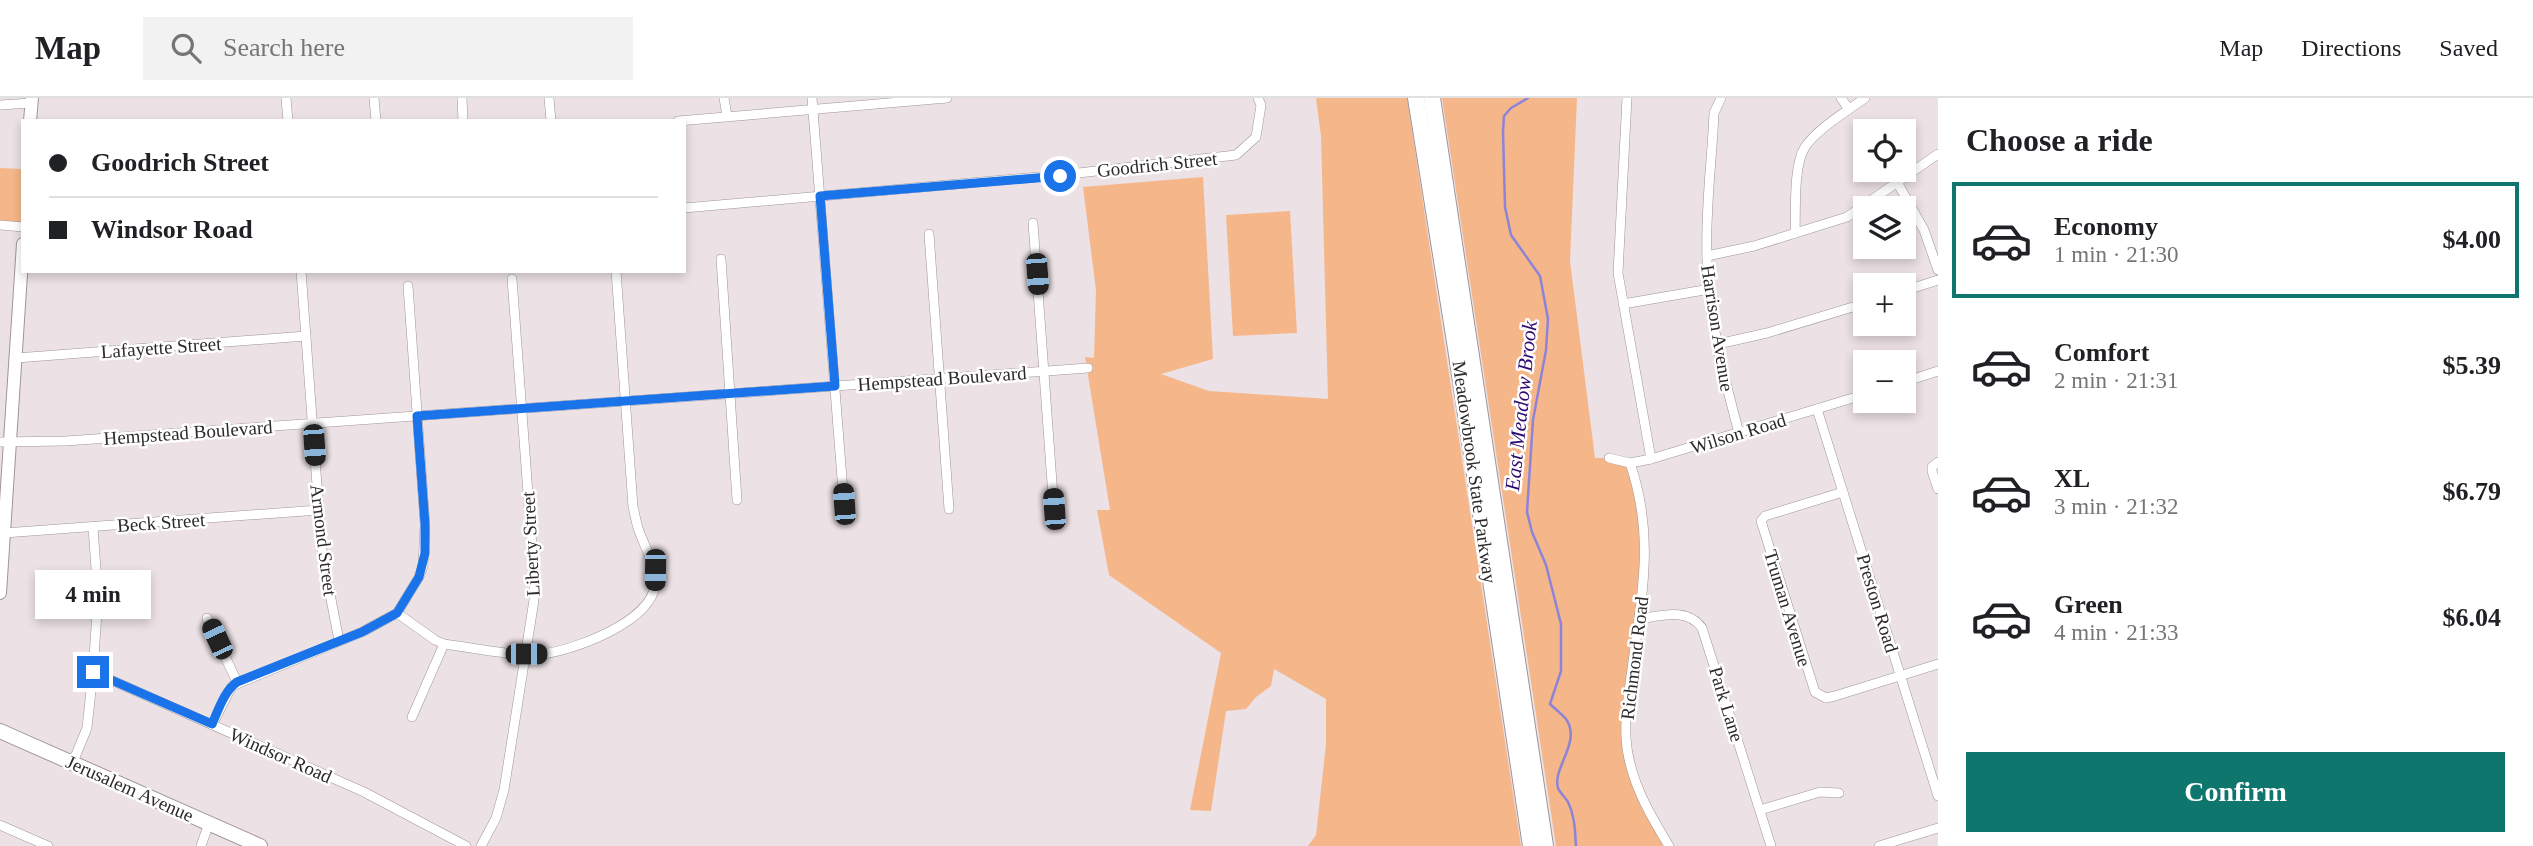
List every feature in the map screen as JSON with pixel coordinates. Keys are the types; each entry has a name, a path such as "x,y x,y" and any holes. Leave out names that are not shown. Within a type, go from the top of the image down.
{"highway":[{"name":"Meadowbrook State Parkway","path":"1416,98 1531,846"},
{"name":"Meadowbrook State Parkway","path":"1432,98 1545,846"}],"main road":[{"path":"30,119 31,101"},
{"path":"0,593 5,442 16,358 21,273"},
{"name":"Jerusalem Avenue","path":"0,732 260,846"}],"street":[{"path":"286,98 288,119"},
{"path":"374,98 376,119"},
{"path":"461,98 463,119"},
{"path":"549,98 551,119"},
{"path":"724,98 727,117"},
{"path":"812,98 844,504"},
{"path":"686,120 947,98"},
{"path":"1627,98 1618,259 1623,303 1651,459"},
{"name":"Harrison Avenue","path":"1721,98 1714,113 1707,256 1718,344 1739,433"},
{"path":"1841,98 1849,109"},
{"path":"1795,233 1801,156 1813,138 1865,98"},
{"path":"0,105 31,101"},
{"name":"Goodrich Street","path":"686,208 1060,176 1236,155 1256,137 1259,101"},
{"path":"1916,169 1938,154"},
{"path":"1707,256 1739,250 1847,217 1897,182 1924,230 1938,270"},
{"path":"1033,223 1054,509"},
{"path":"0,225 21,227"},
{"path":"929,234 949,509"},
{"path":"721,259 737,500"},
{"name":"Armond Street","path":"301,273 322,552 339,641"},
{"path":"397,613 444,644 542,654 566,649 598,636 635,617 648,604 652,596 655,570 638,528 634,507 616,273"},
{"name":"Liberty Street","path":"481,846 496,818 504,790 534,600 512,279"},
{"path":"1916,286 1938,280"},
{"path":"212,724 225,697 237,682 362,632 397,613 419,577 425,553 425,524 408,286"},
{"path":"1623,303 1710,289"},
{"path":"1718,344 1767,333 1853,307"},
{"name":"Lafayette Street","path":"16,358 306,336"},
{"name":"Hempstead Boulevard","path":"5,442 522,409 1088,368"},
{"path":"1916,378 1938,371"},
{"name":"Wilson Road","path":"1609,458 1630,463 1651,459 1853,398"},
{"name":"Preston Road","path":"1817,409 1938,796"},
{"path":"1938,462 1932,467 1938,489"},
{"name":"Richmond Road","path":"1630,463 1641,499 1645,542 1644,578 1626,711 1628,758 1647,811 1669,846"},
{"name":"Truman Avenue","path":"1843,492 1765,516 1761,521 1812,688 1826,698 1900,676"},
{"name":"Beck Street","path":"4,533 319,510"},
{"path":"73,762 87,728 93,672 98,597 93,527"},
{"name":"Park Lane","path":"1639,619 1681,614 1692,617 1702,628 1771,846"},
{"path":"208,618 237,682"},
{"path":"412,717 444,644"},
{"path":"1900,676 1938,664"},
{"name":"Windsor Road","path":"93,672 364,792 466,846"},
{"path":"1760,810 1820,792 1839,793"},
{"path":"201,846 209,823"},
{"path":"0,825 43,845"},
{"path":"1879,846 1938,828"}],"shaded area":[{"path":"1316,98 1407,98 1521,846 1308,846 1316,835 1326,744 1326,699 1274,669 1271,686 1246,709 1226,711 1211,811 1190,810 1221,653 1109,575 1097,510 1110,510 1085,357 1094,358 1096,290 1083,187 1203,177 1213,359 1161,374 1209,391 1328,399 1321,136"},
{"path":"1442,98 1577,98 1570,261 1595,458 1630,463 1645,542 1626,711 1628,758 1669,846 1556,846"},
{"path":"0,168 21,169 21,227 0,225"},
{"path":"1290,211 1297,333 1233,336 1226,215"}],"waterway":[{"name":"East Meadow Brook","path":"1528,98 1511,108 1504,116 1505,207 1511,235 1540,276 1548,319 1546,350 1533,420 1527,512 1546,565 1561,624 1561,671 1550,704 1566,719 1570,728 1569,746 1557,780 1558,788 1572,813 1576,846"}],"route":[{"path":"93,672 212,724 225,697 237,682 362,632 397,613 419,577 426,545 417,416 835,386 820,196 1060,176"}]}
